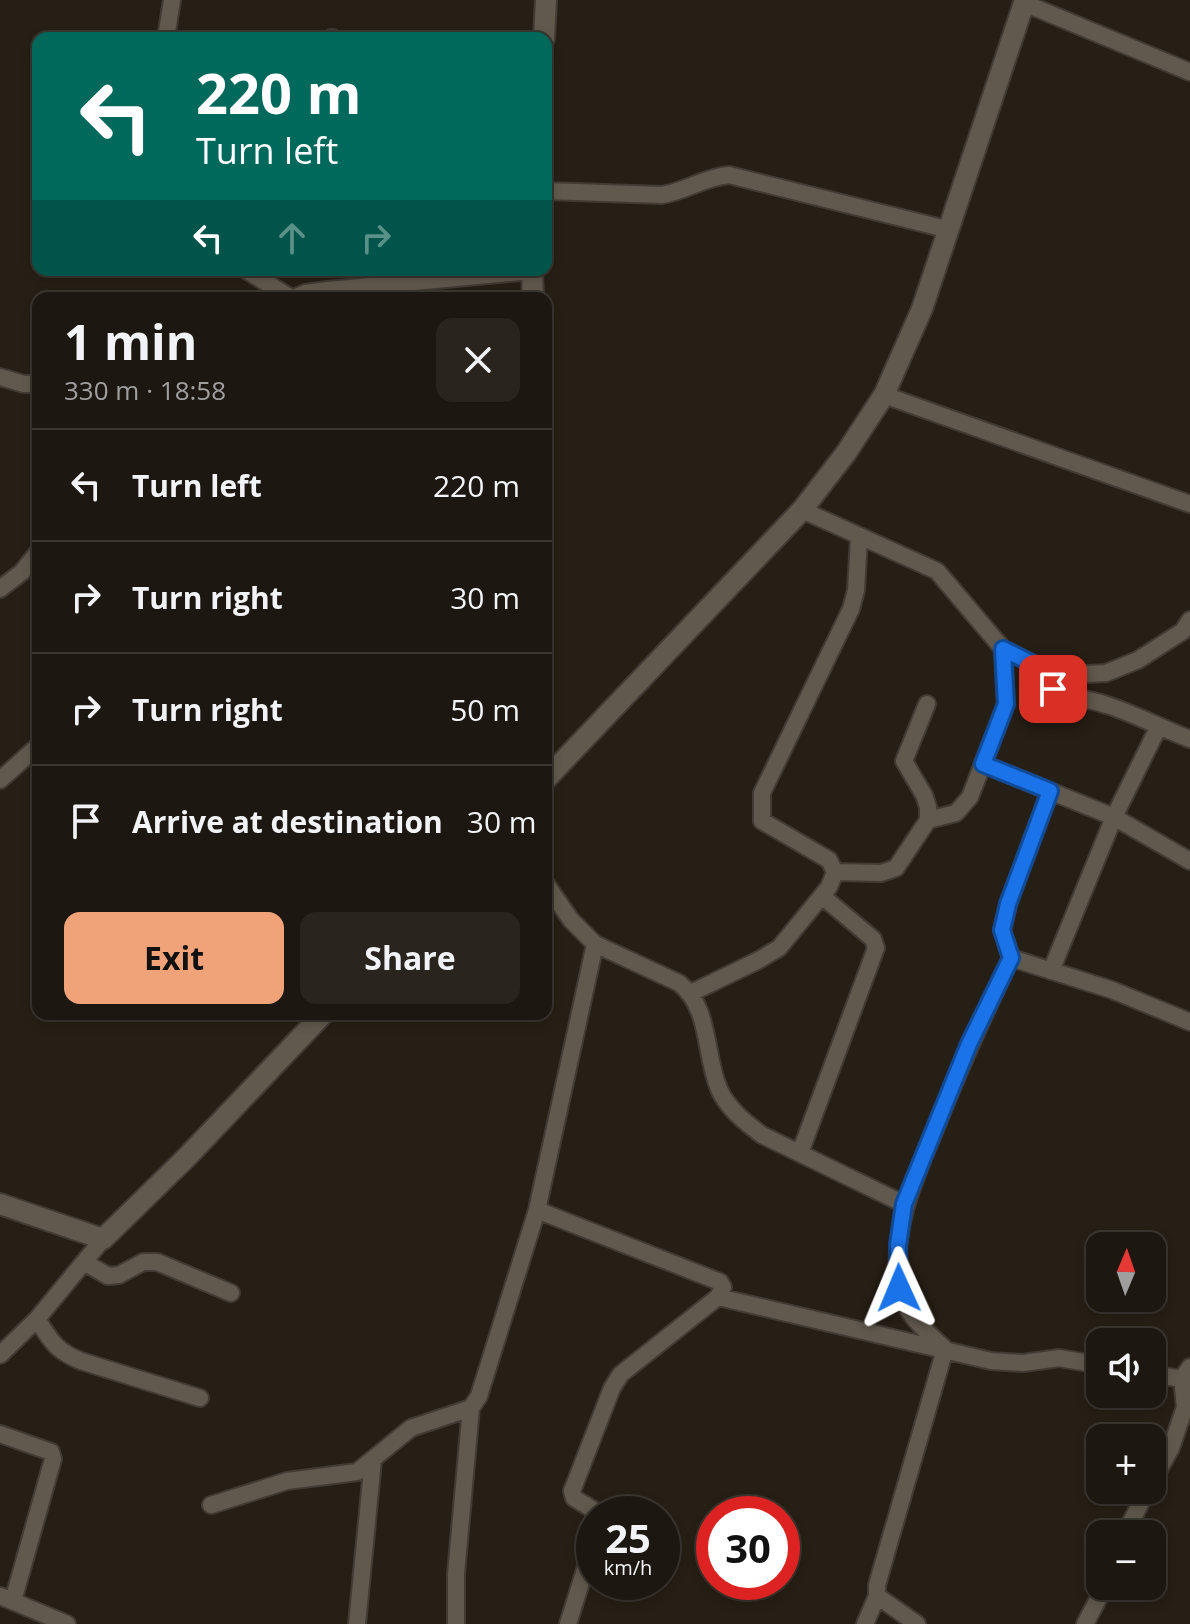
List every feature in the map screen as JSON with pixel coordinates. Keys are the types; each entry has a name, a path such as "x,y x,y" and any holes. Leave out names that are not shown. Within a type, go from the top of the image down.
{"street":[{"path":"167,32 172,0"},
{"path":"544,32 546,0"},
{"path":"552,773 802,510 846,453 884,395 922,309 1024,1 1190,72"},
{"path":"552,191 662,195 678,193 712,177 729,175 950,230"},
{"path":"256,276 283,292"},
{"path":"344,292 481,276"},
{"path":"0,377 32,384"},
{"path":"884,395 1190,504"},
{"path":"802,510 937,571 1003,649 1031,663 1068,675 1106,673 1138,660 1183,631 1190,620"},
{"path":"691,993 779,948 829,887 835,872 829,860 762,821 760,804 762,793 851,609 856,590 859,538"},
{"path":"0,589 22,572 32,560"},
{"path":"928,820 956,813 970,797 1006,704 1003,649"},
{"path":"1031,663 1041,679 1053,689 1111,706 1190,739"},
{"path":"835,872 881,873 896,868 928,820 924,795 904,761 927,704"},
{"path":"1051,971 1114,817 1158,728"},
{"path":"0,780 32,751"},
{"path":"983,764 1114,817 1190,861"},
{"path":"945,1349 910,1316 899,1288 898,1245 904,1204 969,1044 1011,958 1002,930 1005,917 1050,791"},
{"path":"552,893 571,920 595,944 679,983 691,993 699,1010 719,1090 742,1120 762,1135 904,1204"},
{"path":"800,1153 876,948 873,939 822,896"},
{"path":"456,1624 456,1574 471,1408 479,1396 537,1210 595,944"},
{"path":"1011,958 1112,990 1189,1020"},
{"path":"0,1355 37,1319 103,1239 186,1158 317,1020"},
{"path":"0,1204 103,1239"},
{"path":"537,1210 720,1282 723,1287 718,1297 630,1366 612,1388 572,1491 576,1499"},
{"path":"84,1262 108,1276 119,1275 143,1262 157,1262 231,1293"},
{"path":"718,1297 991,1361 1023,1363 1059,1358 1086,1363"},
{"path":"37,1319 52,1343 63,1353 200,1398"},
{"path":"865,1624 877,1596 877,1585 945,1349"},
{"path":"1166,1374 1186,1373 1185,1407 1166,1457"},
{"path":"211,1505 287,1481 357,1472 411,1428 471,1408"},
{"path":"0,1434 51,1452 53,1459 7,1598 67,1624"},
{"path":"357,1624 373,1460"},
{"path":"877,1596 917,1624"},
{"path":"568,1624 576,1598"},
{"path":"1085,1624 1098,1600"}],"route":[{"path":"899,1288 898,1245 904,1204 969,1044 1011,958 1002,930 1008,904 1050,791 983,764 1006,704 1003,649 1031,663 1041,679 1053,689"}]}
